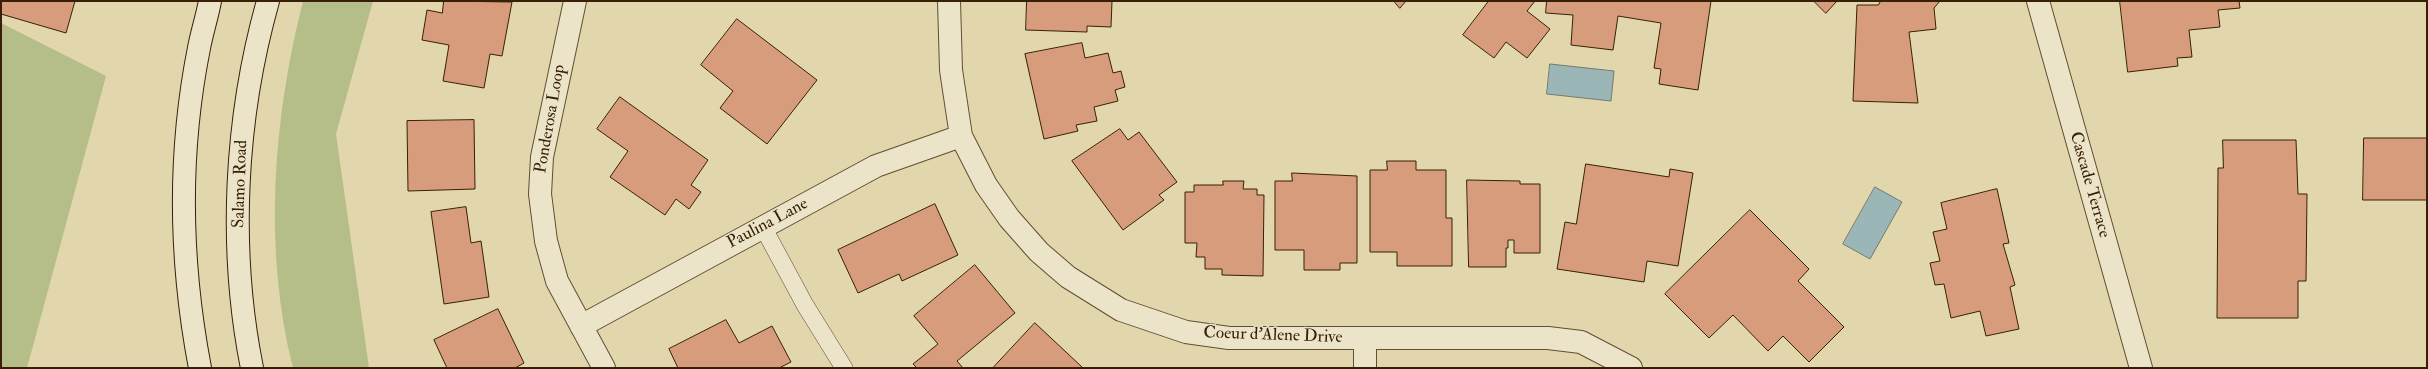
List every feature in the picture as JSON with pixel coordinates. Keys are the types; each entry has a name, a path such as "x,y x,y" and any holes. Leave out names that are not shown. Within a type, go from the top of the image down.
{"street":[{"path":"200,368 187,271 184,195 187,137 194,76 210,1"},
{"name":"Salamo Road","path":"252,368 242,289 240,174 249,86 268,1"},
{"name":"Ponderosa Loop","path":"575,1 542,157 540,194 546,241 558,281 604,368"},
{"name":"Coeur d'Alene Drive","path":"950,1 951,70 961,136 986,185 1009,218 1039,252 1068,277 1121,310 1186,332 1229,338 1365,340 1548,338 1581,342 1631,368"},
{"name":"Cascade Terrace","path":"2038,1 2141,368"},
{"name":"Paulina Lane","path":"582,326 876,166 961,136"},
{"path":"1365,340 1365,368"}],"lane":[{"path":"763,227 812,317 844,368"}],"green space":[{"path":"303,1 373,1 336,134 369,368 293,368 284,323 278,277 275,231 276,184 279,138 285,92"},
{"path":"1,23 106,76 27,368 1,368"}],"water":[{"path":"1550,64 1614,71 1611,101 1547,94"},
{"path":"1875,187 1902,202 1870,259 1843,244"}],"building":[{"path":"1,1 75,1 66,33 1,14"},
{"path":"444,1 512,2 502,56 490,54 484,88 443,81 449,45 422,40 427,10 442,13"},
{"path":"1027,1 1112,1 1111,27 1087,26 1087,32 1026,30"},
{"path":"1394,1 1406,1 1400,8"},
{"path":"1489,1 1535,1 1527,11 1550,29 1527,58 1506,42 1494,58 1463,35"},
{"path":"1547,1 1711,1 1698,90 1659,84 1661,69 1654,68 1661,23 1618,16 1613,50 1571,45 1573,15 1546,13"},
{"path":"1814,1 1837,1 1826,13"},
{"path":"1881,1 1940,1 1934,8 1936,29 1909,32 1918,103 1853,101 1857,5 1878,5"},
{"path":"2120,1 2239,1 2240,8 2218,10 2220,27 2189,30 2192,57 2177,58 2178,66 2128,72"},
{"path":"737,19 817,80 767,144 720,108 733,91 701,65"},
{"path":"1082,43 1085,58 1108,53 1113,73 1121,71 1125,87 1115,90 1118,101 1094,107 1097,121 1076,125 1078,131 1044,139 1025,54"},
{"path":"620,97 708,160 691,185 701,192 689,209 676,199 665,215 610,177 628,151 597,129"},
{"path":"474,120 475,189 408,191 407,121"},
{"path":"1120,129 1128,140 1139,132 1177,182 1159,195 1164,200 1123,230 1072,161"},
{"path":"2364,138 2427,138 2427,200 2363,200"},
{"path":"2223,140 2296,140 2298,194 2307,194 2306,281 2298,281 2298,318 2217,318 2218,168 2223,168"},
{"path":"1387,161 1416,161 1416,170 1446,170 1446,218 1452,218 1452,266 1397,266 1397,252 1370,252 1370,170 1387,170"},
{"path":"1586,164 1669,177 1670,169 1693,173 1678,266 1647,261 1644,282 1557,269 1565,222 1576,224"},
{"path":"1292,173 1357,176 1357,263 1340,263 1340,270 1304,270 1304,250 1275,250 1275,181 1292,181"},
{"path":"1467,180 1520,181 1520,184 1540,184 1540,253 1514,253 1514,240 1508,240 1508,248 1506,248 1506,267 1469,267"},
{"path":"1223,181 1244,181 1243,189 1257,189 1257,195 1264,195 1263,276 1222,275 1222,269 1205,269 1205,257 1196,257 1197,243 1185,243 1185,192 1194,192 1194,185 1223,185"},
{"path":"1997,189 2009,243 2003,244 2015,285 2010,287 2019,329 1986,336 1980,311 1951,318 1944,284 1935,285 1930,263 1940,261 1933,232 1947,229 1941,203"},
{"path":"935,204 958,255 902,281 899,274 858,293 838,250"},
{"path":"466,207 471,243 481,241 489,297 444,304 431,212"},
{"path":"1750,210 1809,269 1798,281 1844,327 1809,362 1783,336 1768,351 1733,315 1709,338 1665,294"},
{"path":"975,265 1015,313 957,361 963,368 917,368 913,364 938,344 914,316"},
{"path":"498,309 524,363 515,368 447,368 434,340"},
{"path":"726,320 739,343 772,326 791,362 779,368 678,368 669,349"},
{"path":"1035,323 1082,367 993,368"}]}
